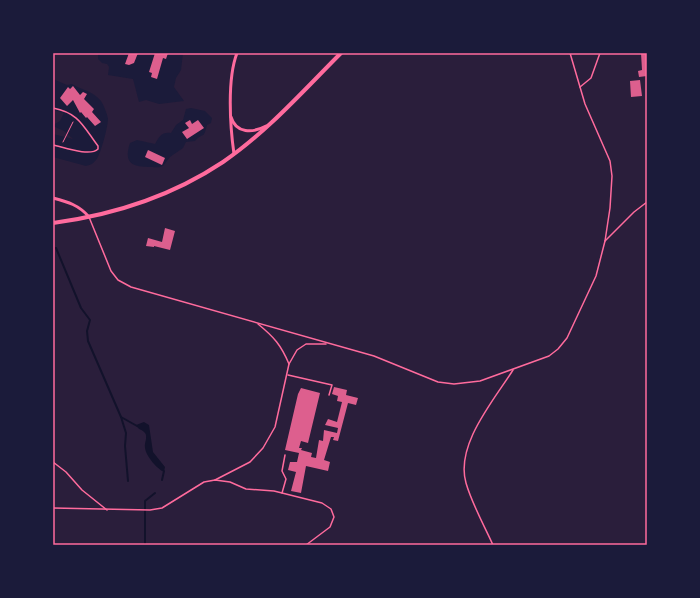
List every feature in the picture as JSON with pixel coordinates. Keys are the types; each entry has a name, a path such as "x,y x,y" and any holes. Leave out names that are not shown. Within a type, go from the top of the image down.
{"main road":[{"path":"53,223 89,217 166,193 206,172 234,154 269,124 340,53"}],"street":[{"path":"234,154 230,112 233,72 238,53"},
{"path":"230,112 235,125 245,131 256,130 269,124"},
{"path":"53,198 77,205 82,208 89,217"}],"lane":[{"path":"89,217 111,271 118,280 130,287 374,356 438,382 454,384 480,381 513,370 549,356 558,349 567,338 596,276 605,241 612,176 610,161 585,104 570,53"},
{"path":"580,87 591,78 600,53"},
{"path":"53,108 67,111 81,121 98,146 98,149 96,152 86,153 53,145"},
{"path":"605,241 634,212 647,202"},
{"path":"257,324 275,338 284,350 289,364"},
{"path":"53,508 150,510 162,508 204,482 215,480 250,462 264,448 275,427 289,364 297,350 306,344 328,344"},
{"path":"493,545 466,483 464,469 465,454 481,420 513,370"},
{"path":"287,375 332,385 329,396"},
{"path":"282,493 286,479 282,471 285,455"},
{"path":"53,462 66,472 82,490 107,510"},
{"path":"215,480 230,482 246,489 282,493 322,503 331,509 334,516 330,528 306,545"}],"path":[{"path":"62,147 73,121"}],"shaded area":[{"path":"53,53 98,53 98,59 102,63 107,64 109,67 108,75 133,79 139,102 146,100 159,104 184,101 174,87 176,78 181,70 183,53 647,53 647,545 53,545 53,157 86,166 93,163 100,152 106,133 108,119 98,97 72,84 67,85 53,79","holes":["191,108 205,111 212,118 211,123 207,125 204,134 195,141 186,142 183,148 170,157 163,166 145,167 131,163 128,156 130,143 137,140 155,144 161,135 171,133 176,125 183,120 186,109"]},
{"path":"53,110 64,113 60,121 53,125"},
{"path":"53,126 64,131 73,139 53,134"},
{"path":"144,422 149,425 153,452 165,467 164,472 152,462 147,455 145,446 146,435 136,425"}],"building":[{"path":"129,53 138,53 134,63 129,65 125,64"},
{"path":"155,53 168,53 166,59 163,58 157,79 151,77 152,73 149,72"},
{"path":"641,53 646,53 647,76 639,77 638,71 642,70"},
{"path":"640,80 642,96 631,97 630,81"},
{"path":"73,86 80,95 83,92 87,94 84,99 94,109 92,112 101,122 95,126 87,117 86,118 81,112 80,113 73,100 67,106 60,98 68,87 70,89"},
{"path":"190,120 192,124 198,120 204,128 187,139 182,132 189,128 185,123"},
{"path":"148,150 165,158 162,165 145,157"},
{"path":"165,228 175,231 170,250 154,246 146,246 148,238 162,242"},
{"path":"334,387 347,390 346,395 358,398 356,405 348,403 338,441 333,440 334,437 331,437 324,460 330,462 328,471 306,466 301,493 291,491 296,472 288,470 290,462 297,462 299,453 285,450 298,394 301,388 320,393 308,443 301,441 299,448 312,453 311,457 316,458 319,440 323,441 324,430 337,433 338,428 325,425 328,419 337,422 342,402 337,401 338,396 332,394"}],"waterway":[{"path":"56,248 81,308 90,320 87,331 88,341 121,417 137,426"},
{"path":"121,417 126,433 125,446 128,481"},
{"path":"162,480 164,471"},
{"path":"145,545 145,501 155,493"}]}
